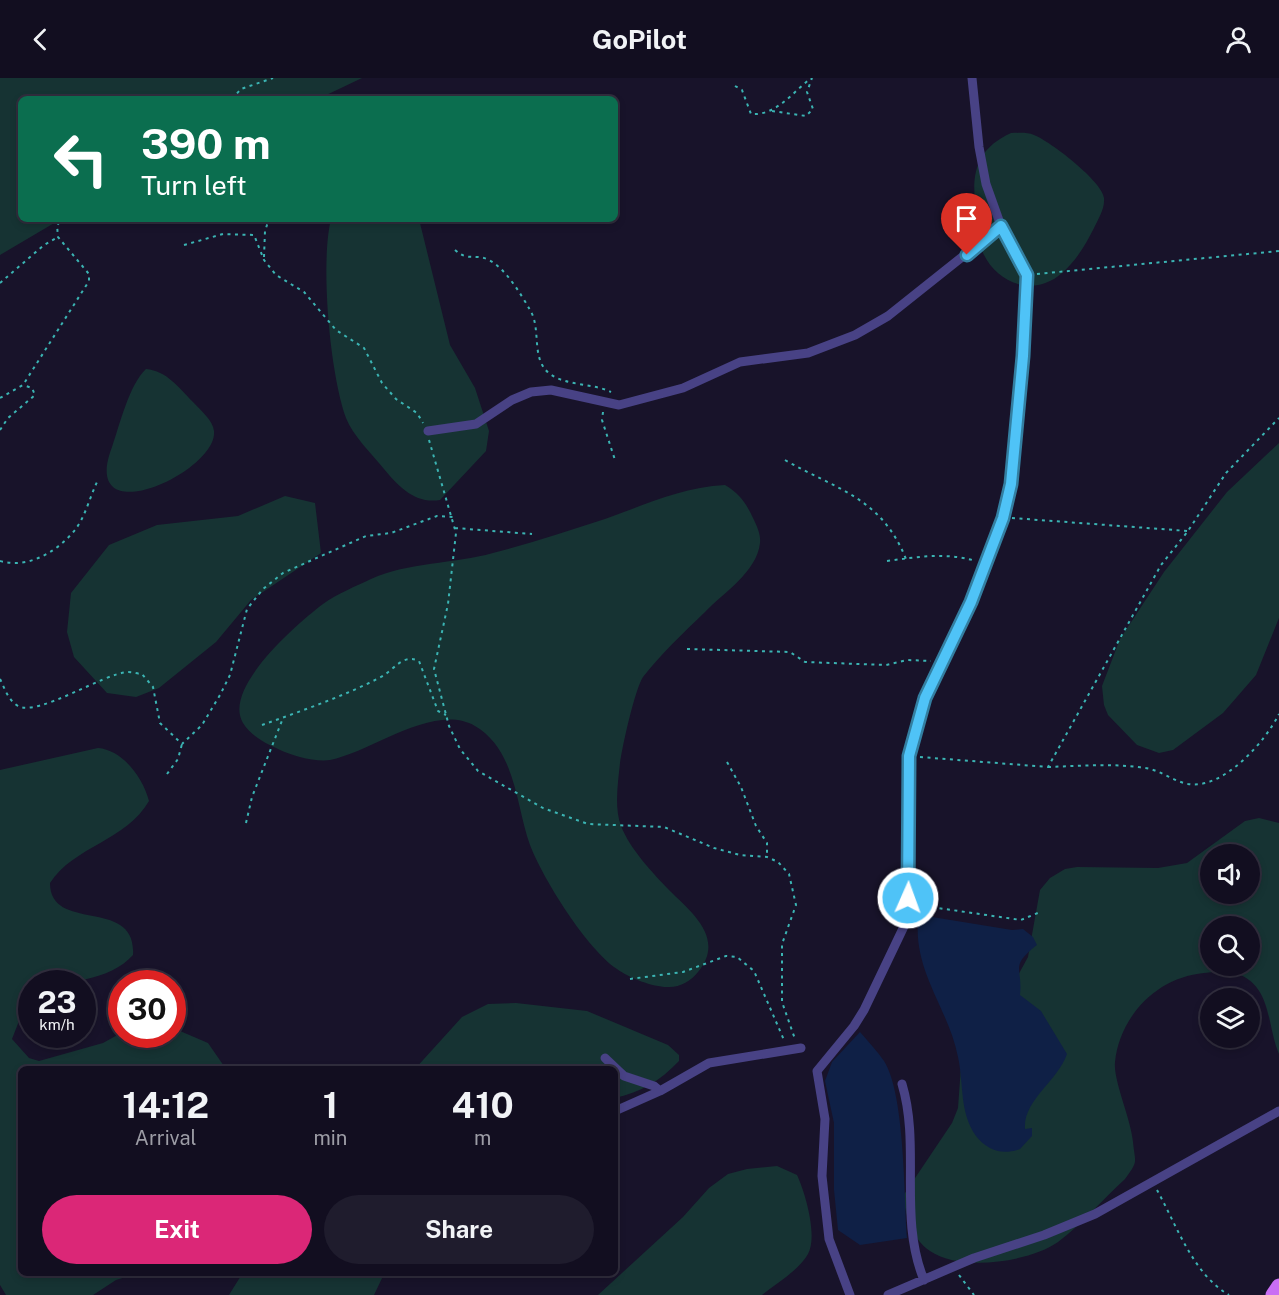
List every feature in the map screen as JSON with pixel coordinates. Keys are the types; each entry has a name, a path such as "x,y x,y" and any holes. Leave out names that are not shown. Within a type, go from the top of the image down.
{"main road":[{"path":"1273,1295 1279,1286"}],"street":[{"path":"850,1295 829,1239 825,1216 822,1176 825,1119 817,1071 855,1026 908,918 909,756 925,698 971,602 1003,518 1011,484 1023,356 1027,275 1001,226 986,184 979,147 972,78"},
{"path":"428,431 476,424 512,400 531,392 551,390 619,405 684,388 740,362 808,353 855,335 916,297 1001,226"},
{"path":"618,1110 709,1063 801,1048"},
{"path":"605,1058 613,1066"},
{"path":"618,1070 624,1076 660,1090"},
{"path":"902,1084 909,1118 909,1210 924,1280"},
{"path":"888,1295 954,1267 1095,1214 1279,1111"}],"path":[{"path":"235,96 242,89 273,78"},
{"path":"735,86 742,90 751,114 761,115 772,111 812,78"},
{"path":"772,111 806,116 813,108 807,92 812,78"},
{"path":"0,398 23,386 89,281 89,274 58,237 57,225 60,222"},
{"path":"264,260 265,231 268,222"},
{"path":"184,245 223,234 254,235 264,260 276,275 304,292 336,330 364,348 382,383 396,399 417,412 428,431 432,454 455,528 448,604 434,669 446,715 460,749 478,771 543,807 588,824 664,827 714,848 740,855 767,857 784,868 793,884 796,905 782,944 782,1002 793,1035 801,1048"},
{"path":"0,283 44,245 58,237"},
{"path":"455,250 464,258 488,259 499,268 532,312 542,366 550,375 601,387 629,403"},
{"path":"1027,275 1279,251"},
{"path":"0,430 8,418 35,395 32,388 23,386"},
{"path":"604,403 602,420 615,460"},
{"path":"1048,767 1161,565 1188,531 1226,473 1279,418"},
{"path":"785,460 833,483 869,505 883,518 906,559"},
{"path":"0,561 15,565 50,553 76,529 97,482"},
{"path":"167,774 178,759 182,744 202,725 220,695 230,675 247,609 263,588 283,573 366,536 391,533 437,516 453,517"},
{"path":"1003,518 1188,531"},
{"path":"455,528 532,534"},
{"path":"887,561 935,555 958,556 985,563"},
{"path":"687,649 790,652 805,662 886,665 907,660 926,659 940,664"},
{"path":"262,725 381,677 405,658 419,661 438,711 446,715"},
{"path":"0,679 8,696 17,705 25,708 63,698 114,676 128,672 142,674 153,687 160,723 182,744"},
{"path":"909,756 1048,767 1107,765 1148,768 1190,784 1211,780 1238,766 1263,739 1279,714"},
{"path":"246,823 252,797 283,718"},
{"path":"727,762 741,787 756,826 767,843 767,857"},
{"path":"908,918 931,907 1021,920 1040,912"},
{"path":"630,980 683,972 726,956 737,957 754,971 789,1050"},
{"path":"1153,1183 1202,1272 1213,1286 1229,1295"},
{"path":"954,1267 974,1295"}],"green space":[{"path":"0,78 362,78 324,96 18,96 18,222 56,222 0,255"},
{"path":"1011,133 1031,134 1052,145 1095,182 1104,198 1099,217 1076,258 1062,273 1051,280 1029,286 1007,280 990,264 981,245 975,203 975,178 982,157 988,148"},
{"path":"331,222 420,222 450,345 475,388 489,431 486,451 440,500 431,501 415,497 402,488 363,445 346,418 335,375 328,319 326,263"},
{"path":"146,369 160,373 172,381 206,415 214,431 209,447 195,463 175,478 152,488 130,492 114,488 107,474 112,447 126,405 140,376"},
{"path":"1279,443 1279,618 1256,675 1223,713 1173,750 1159,753 1137,745 1108,715 1104,705 1102,686 1120,639 1164,572 1227,492"},
{"path":"725,485 742,499 748,508 760,537 758,554 746,573 681,635 643,677 636,693 626,732 618,787 619,819 625,835 649,868 687,907 707,937 706,960 698,972 684,983 661,987 634,979 617,969 593,946 555,894 536,859 525,830 513,780 499,749 489,736 475,726 459,720 441,720 422,724 347,755 330,760 318,760 290,754 263,742 243,723 239,709 243,692 252,675 297,626 328,600 347,590 385,573 478,557 605,519 679,493"},
{"path":"285,496 315,503 321,553 251,600 216,642 159,688 136,697 107,693 74,657 67,632 71,593 109,545 157,525 238,516"},
{"path":"98,748 116,754 131,767 142,783 149,801 127,825 72,860 50,883 54,898 64,907 122,926 131,937 133,955 123,964 96,977 96,970 18,970 18,1024 12,1039 29,1058 39,1061 85,1048 96,1048 96,1045 108,1040 108,1048 186,1048 186,1034 208,1043 224,1066 18,1066 18,1276 129,1276 116,1280 93,1295 6,1295 0,1285 0,770"},
{"path":"1259,818 1279,823 1279,1054 1260,988 1257,988 1242,976 1260,976 1260,916 1200,916 1200,974 1171,982 1144,1001 1133,1014 1118,1045 1115,1070 1132,1133 1135,1158 1125,1179 1067,1235 1046,1249 1030,1255 976,1263 943,1257 930,1251 914,1233 903,1196 952,1123 958,1108 963,1039 1016,979 1028,957 1040,890 1050,878 1065,869 1077,867 1158,868 1187,863 1200,854 1200,904 1260,904 1260,844 1213,844 1245,821"},
{"path":"516,1003 587,1011 668,1045 679,1055 679,1061 650,1085 618,1097 618,1066 418,1066 462,1017 488,1004"},
{"path":"777,1166 797,1175 807,1203 812,1236 811,1246 799,1265 762,1295 598,1295 683,1217 709,1188 728,1174 747,1169"},
{"path":"241,1276 383,1276 374,1295 229,1295"}],"water":[{"path":"926,916 1012,930 1023,929 1033,937 1037,945 1020,963 1020,995 1041,1011 1067,1054 1063,1064 1029,1109 1025,1129 1032,1128 1032,1136 1020,1149 1007,1152 990,1148 976,1136 971,1127 964,1108 960,1067 954,1040 921,958 918,922"},
{"path":"860,1032 884,1061 891,1076 896,1097 900,1120 907,1238 860,1245 838,1230 834,1190 834,1123 825,1081 832,1062"}],"route":[{"path":"908,898 909,756 925,698 971,602 1003,518 1011,484 1023,356 1027,275 1016,250 1001,226 967,255"}]}
